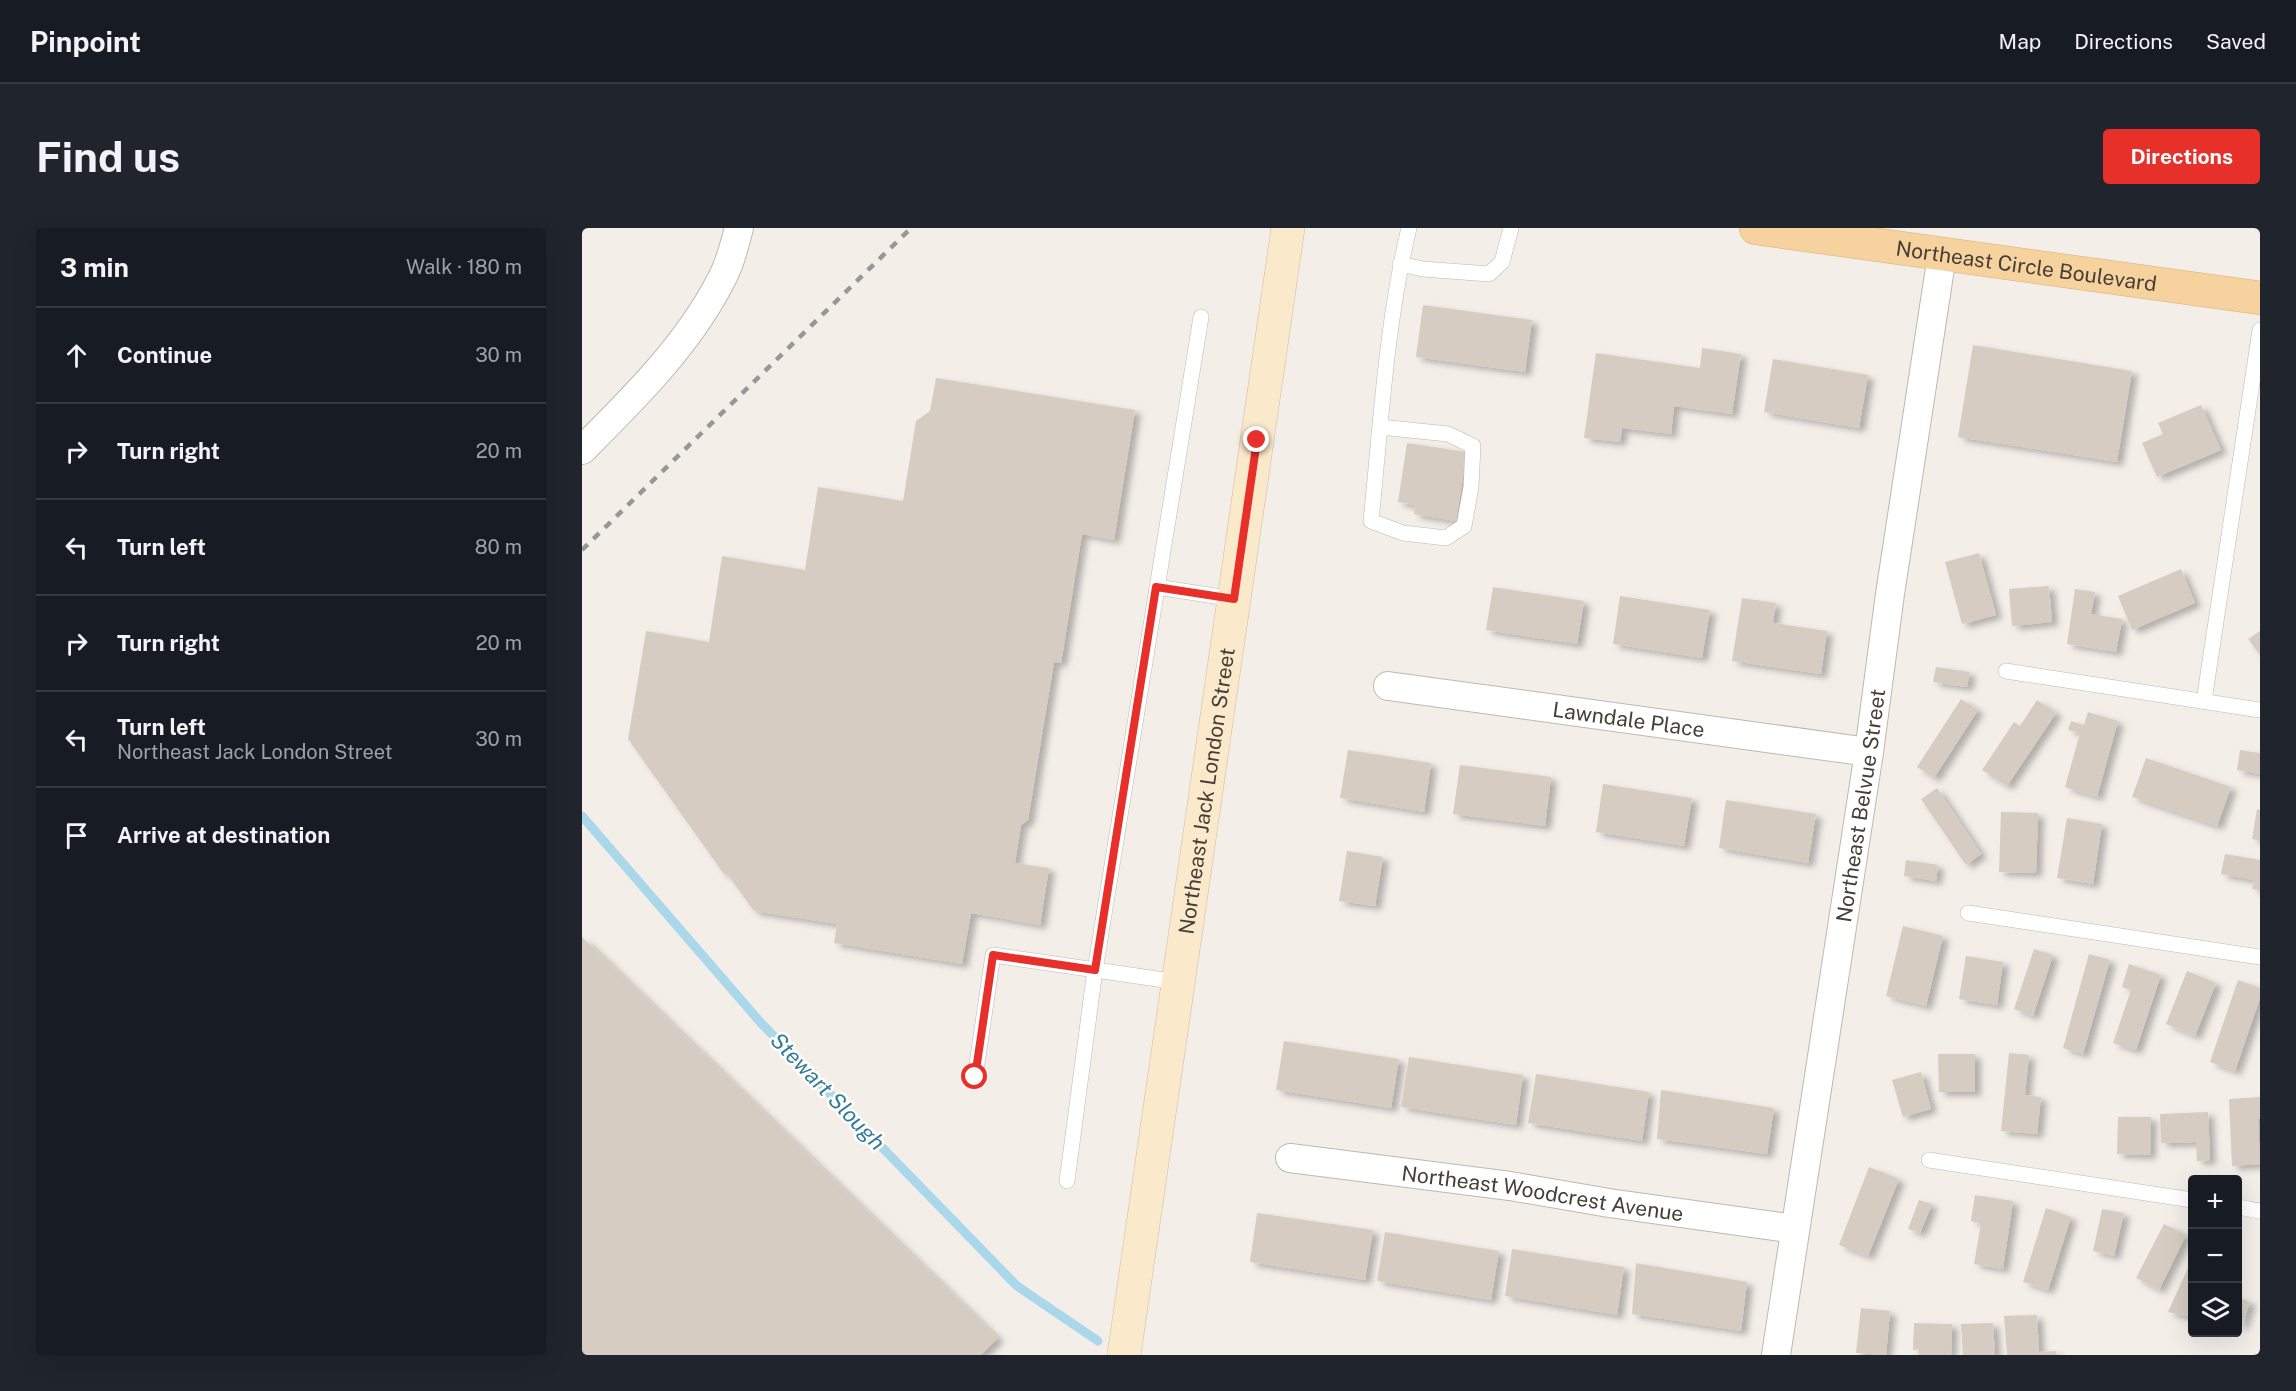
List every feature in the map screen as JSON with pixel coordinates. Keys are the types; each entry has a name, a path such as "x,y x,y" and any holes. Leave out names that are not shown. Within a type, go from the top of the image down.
{"main road":[{"name":"Northeast Circle Boulevard","path":"1756,228 2260,298"}],"street":[{"path":"582,450 626,405 693,327 720,283 733,251 739,228"},
{"name":"Northeast Jack London Street","path":"1124,1355 1288,228"},
{"name":"Northeast Belvue Street","path":"1776,1355 1869,752 1890,594 1942,255"},
{"name":"Lawndale Place","path":"1388,686 1869,752"},
{"name":"Northeast Woodcrest Avenue","path":"1290,1158 1510,1186 1609,1203 1795,1229"}],"lane":[{"path":"1380,427 1448,434 1473,446 1471,487 1464,526 1446,538 1403,533 1371,521 1380,427 1392,310 1409,228"},
{"path":"1400,264 1424,269 1489,274 1502,262 1511,228"},
{"path":"1067,1181 1095,970 1201,317"},
{"path":"2204,701 2260,330"},
{"path":"1156,587 1234,599"},
{"path":"2006,671 2260,710"},
{"path":"1968,913 2260,957"},
{"path":"975,1077 993,955 1178,982"},
{"path":"1929,1160 2188,1199"},
{"path":"2242,1208 2260,1211"}],"building":[{"path":"1423,305 1532,320 1525,372 1416,357"},
{"path":"1973,345 2132,371 2117,462 1958,437"},
{"path":"1702,348 1741,354 1732,414 1674,406 1671,434 1622,428 1620,442 1584,438 1596,353 1700,368"},
{"path":"1773,359 1868,375 1859,428 1764,412"},
{"path":"936,378 1135,410 1114,540 1082,534 1061,663 1054,662 1028,820 1021,825 1015,863 1049,868 1040,925 971,913 962,964 834,943 837,924 754,911 728,875 724,874 628,739 646,631 709,642 722,556 805,570 818,487 903,501 916,421 930,411"},
{"path":"2201,405 2221,450 2157,477 2142,443 2163,434 2158,423"},
{"path":"1407,443 1467,452 1456,521 1414,514 1415,505 1398,502"},
{"path":"1979,553 1996,615 1962,624 1945,562"},
{"path":"2181,569 2195,603 2132,630 2118,596"},
{"path":"2049,586 2052,622 2012,626 2009,589"},
{"path":"1493,587 1584,601 1577,644 1486,630"},
{"path":"2075,589 2095,592 2091,614 2122,619 2116,652 2067,644"},
{"path":"1620,596 1710,610 1702,658 1613,644"},
{"path":"1742,598 1776,603 1773,623 1827,631 1821,674 1732,661"},
{"path":"2260,631 2260,655 2248,639"},
{"path":"1936,667 1970,672 1967,687 1933,682"},
{"path":"1961,699 1978,710 1934,778 1917,767"},
{"path":"2037,700 2056,713 2007,786 1982,770 2014,722 2020,726"},
{"path":"2088,712 2118,721 2097,797 2065,787 2080,733 2068,730 2071,721 2084,725"},
{"path":"1348,750 1431,763 1424,812 1340,798"},
{"path":"2240,750 2260,753 2260,774 2237,770"},
{"path":"2146,758 2231,787 2217,826 2132,797"},
{"path":"1460,765 1551,777 1545,826 1453,814"},
{"path":"1603,784 1692,798 1684,846 1596,832"},
{"path":"1937,788 1981,854 1966,865 1921,799"},
{"path":"1726,800 1816,814 1808,863 1719,848"},
{"path":"2257,809 2260,810 2260,841 2252,839"},
{"path":"2001,812 2038,813 2036,873 1999,872"},
{"path":"2067,818 2102,824 2093,884 2057,878"},
{"path":"1347,851 1383,857 1375,906 1339,901"},
{"path":"2225,854 2260,860 2260,890 2252,889 2254,880 2221,874"},
{"path":"1906,860 1938,865 1936,881 1904,876"},
{"path":"1903,926 1943,936 1926,1006 1886,996"},
{"path":"582,937 998,1338 981,1355 582,1355"},
{"path":"2034,949 2053,955 2033,1016 2014,1009"},
{"path":"2089,954 2110,960 2083,1054 2063,1048"},
{"path":"1966,956 2003,962 1997,1005 1959,999"},
{"path":"2129,964 2161,975 2136,1050 2113,1043 2131,990 2122,987"},
{"path":"2187,971 2216,983 2195,1036 2166,1024"},
{"path":"2238,980 2260,988 2260,998 2235,1071 2210,1062"},
{"path":"1284,1041 1399,1059 1391,1108 1276,1090"},
{"path":"2009,1053 2029,1055 2025,1095 2041,1097 2037,1134 2001,1131"},
{"path":"1938,1054 1975,1054 1975,1092 1939,1092"},
{"path":"1409,1057 1523,1075 1516,1125 1401,1107"},
{"path":"1921,1072 1931,1109 1903,1117 1892,1080"},
{"path":"1536,1074 1649,1092 1642,1141 1528,1123"},
{"path":"1661,1090 1774,1108 1767,1154 1657,1139"},
{"path":"2260,1097 2260,1119 2258,1119 2260,1164 2232,1166 2229,1099"},
{"path":"2208,1112 2210,1160 2197,1161 2196,1142 2161,1143 2160,1114"},
{"path":"2118,1117 2151,1117 2150,1155 2117,1154"},
{"path":"1869,1167 1899,1179 1868,1256 1839,1245"},
{"path":"1975,1195 2013,1201 2003,1269 1974,1264 1981,1223 1971,1221"},
{"path":"1919,1200 1932,1204 1920,1233 1908,1229"},
{"path":"2046,1208 2071,1217 2048,1290 2023,1282"},
{"path":"2102,1209 2124,1213 2114,1256 2093,1251"},
{"path":"1257,1213 1373,1230 1365,1280 1250,1262"},
{"path":"2164,1224 2186,1235 2159,1290 2136,1278"},
{"path":"1385,1232 1499,1251 1491,1300 1377,1281"},
{"path":"1512,1249 1624,1267 1617,1315 1505,1296"},
{"path":"1636,1263 1747,1282 1741,1331 1632,1314"},
{"path":"2188,1268 2188,1314 2187,1316 2168,1312"},
{"path":"2242,1299 2250,1302 2242,1324"},
{"path":"1861,1308 1890,1311 1886,1355 1856,1353"},
{"path":"2037,1315 2039,1352 2056,1351 2056,1355 2007,1355 2004,1316"},
{"path":"1914,1323 1952,1324 1951,1355 1919,1355 1919,1349 1913,1350"},
{"path":"1993,1323 1995,1355 1963,1355 1961,1324"}],"waterway":[{"name":"Stewart Slough","path":"582,816 761,1023 1017,1286 1098,1341"}],"railway":[{"path":"582,550 911,228"}],"route":[{"path":"975,1077 993,955 1095,970 1156,587 1234,599 1257,440"}]}
